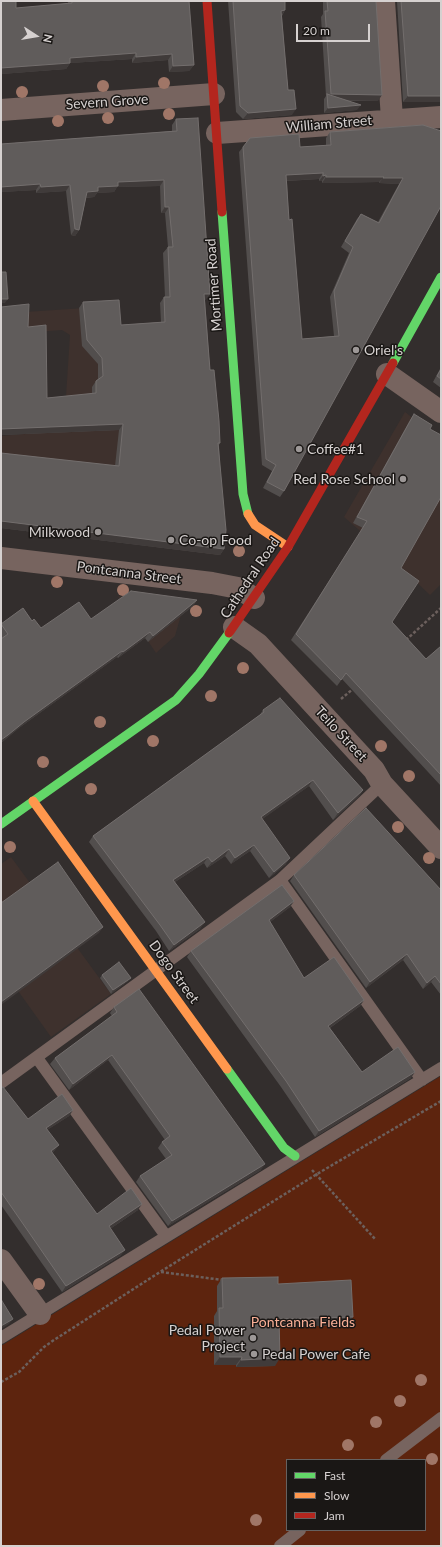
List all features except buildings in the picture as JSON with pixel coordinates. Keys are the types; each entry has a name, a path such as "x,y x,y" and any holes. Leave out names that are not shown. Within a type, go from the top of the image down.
{"street":[{"name":"Mortimer Road","path":"207,1 242,494 248,515 255,525 288,547"},
{"path":"384,1 392,119"},
{"name":"Severn Grove","path":"1,110 214,94"},
{"name":"William Street","path":"217,133 392,119 441,117"},
{"name":"Cathedral Road","path":"1,824 176,700 199,674 234,627 288,547 441,277"},
{"path":"387,374 441,412"},
{"name":"Pontcanna Street","path":"1,558 212,582 238,588 254,598"},
{"name":"Teilo Street","path":"234,627 258,644 374,770 382,784 441,848"},
{"name":"Dogo Street","path":"33,801 284,1148 295,1156"},
{"path":"1,1260 40,1314"}],"lane":[{"path":"1,1083 280,880 382,784"},
{"path":"280,880 422,1080"},
{"path":"37,1058 166,1236"},
{"path":"1,1338 295,1156 441,1068"},
{"path":"387,1459 441,1418"},
{"path":"280,1546 299,1531"}],"path":[{"path":"406,640 441,608"},
{"path":"341,699 359,683"},
{"path":"1,1382 19,1372 44,1347 54,1340 160,1272 317,1174 441,1101"},
{"path":"308,1166 317,1174 375,1239"},
{"path":"160,1272 226,1281"}],"shaded area":[{"path":"115,306 116,327 222,536 220,555 1,527 1,436 23,434 66,396 70,335 62,330 23,333 25,312"},
{"name":"Red Rose School","path":"405,412 441,440 441,584 430,595 387,554 344,517"},
{"path":"118,596 183,608 175,636 156,653"},
{"path":"11,857 111,994 51,1037 1,967 1,864"}],"green space":[{"name":"Pontcanna Fields","path":"441,1076 441,1546 1,1546 1,1346"}],"traffic: fast":[{"path":"222,212 243,494 248,514"},
{"path":"393,363 441,277"},
{"path":"1,824 176,700 199,674 229,633"},
{"path":"227,1069 284,1148 295,1156"}],"traffic: slow":[{"path":"248,514 255,525 288,547"},
{"path":"33,801 227,1069"}],"traffic: jam":[{"path":"207,1 222,212"},
{"path":"229,633 288,547 393,363"}],"place":[{"name":"Oriel's","path":"356,350"},
{"name":"Coffee#1","path":"299,449"},
{"name":"Red Rose School","path":"403,479"},
{"name":"Milkwood","path":"98,532"},
{"name":"Co-op Food","path":"171,540"},
{"name":"Pedal Power Project","path":"253,1338"},
{"name":"Pedal Power Cafe","path":"254,1354"}]}
